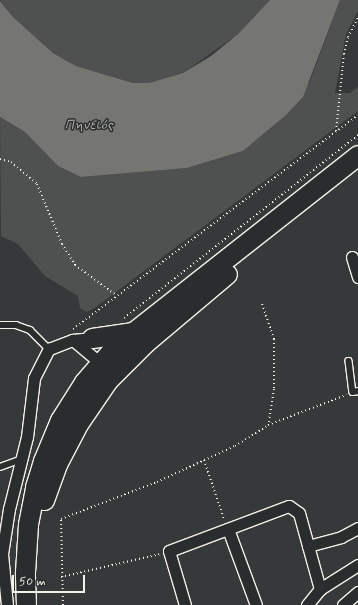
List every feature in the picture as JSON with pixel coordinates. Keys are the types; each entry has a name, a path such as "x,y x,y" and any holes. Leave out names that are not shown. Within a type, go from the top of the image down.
{"highway":[{"path":"92,338 127,326 358,155"},
{"path":"26,605 24,572 28,524 43,461 72,398 112,362 358,170"},
{"path":"39,605 37,536 46,491 78,424 112,362 127,326"}],"street":[{"path":"352,257 358,277"},
{"path":"70,337 112,362"},
{"path":"7,605 1,555 2,535 27,437 34,378 49,349 70,337 92,338 112,362"},
{"path":"185,605 169,551 289,506 299,513 320,589"},
{"path":"308,546 341,537 358,528"},
{"path":"228,529 256,605"},
{"path":"307,605 320,589 358,565"},
{"path":"343,605 358,592"}],"lane":[{"path":"0,325 16,325 30,330 49,349"},
{"path":"349,360 355,392"},
{"path":"0,467 22,459"}],"path":[{"path":"336,131 344,54 348,37 358,17"},
{"path":"70,337 116,295 358,115"},
{"path":"127,326 358,135"},
{"path":"0,159 11,162 37,184 62,244 75,265 116,295"},
{"path":"262,304 274,339 274,389 268,425"},
{"path":"63,605 61,577 61,520 157,482 235,446 268,425 355,392"},
{"path":"204,460 228,529"},
{"path":"61,577 169,551"}],"shaded area":[{"path":"0,0 270,0 238,34 183,73 149,83 133,83 76,66 53,53 13,17"},
{"path":"340,0 358,0 358,11 346,34 335,93 350,93 358,87 358,111 93,309 86,312 80,308 78,296 45,276 18,244 1,236 0,117 25,132 58,166 81,177 187,168 243,151 285,116 310,81"}],"water":[{"name":"Πηνειός","path":"270,0 340,0 303,97 285,116 243,151 187,168 81,177 58,166 25,132 0,117 0,1 13,17 53,53 76,66 133,83 149,83 183,73 211,56 238,34"}]}
